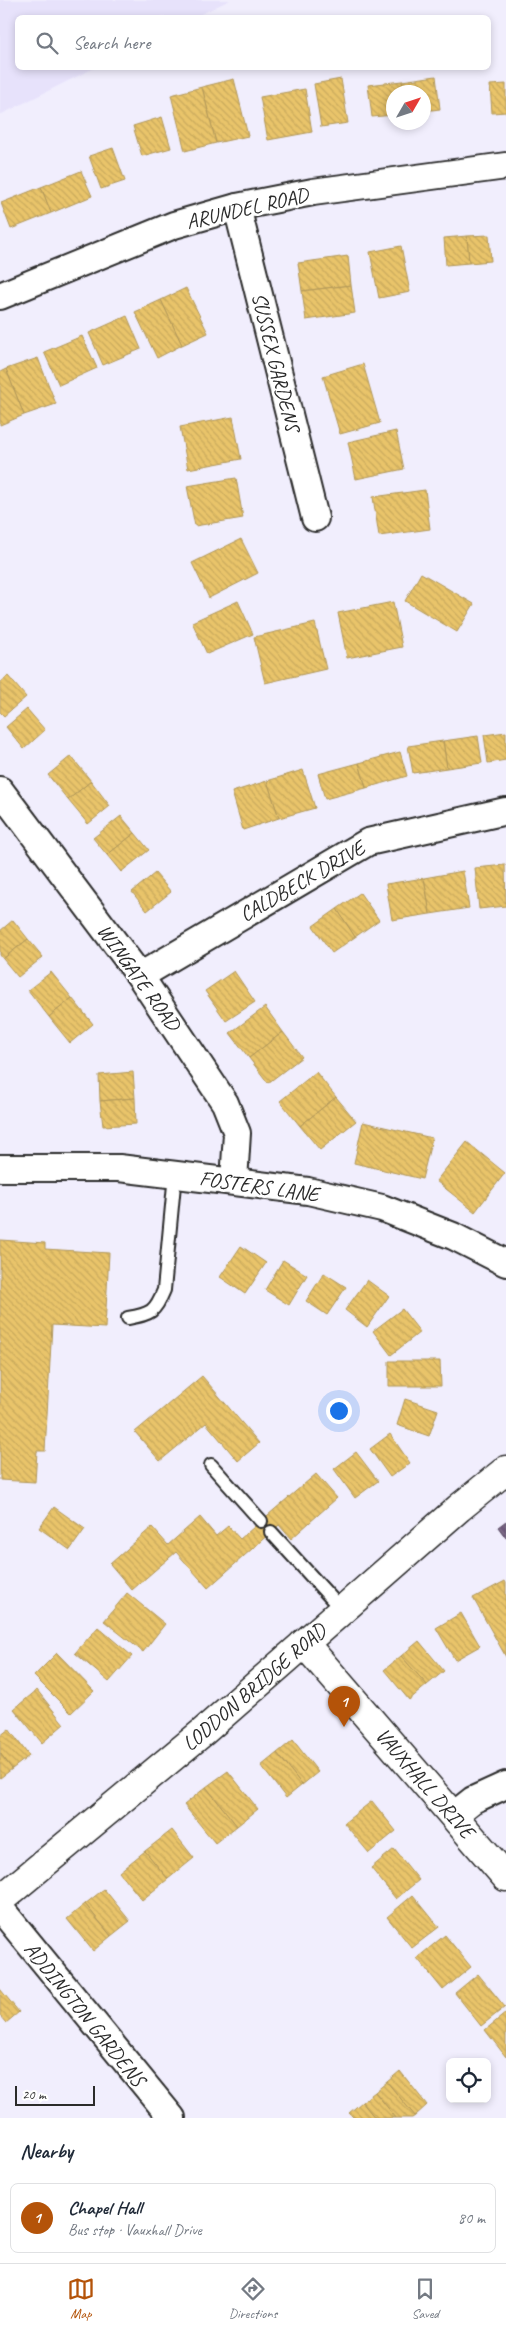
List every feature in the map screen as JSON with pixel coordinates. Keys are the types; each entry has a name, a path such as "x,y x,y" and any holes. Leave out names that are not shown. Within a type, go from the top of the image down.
{"street":[{"name":"ARUNDEL ROAD","path":"0,296 174,225 237,207 313,192 506,166"},
{"name":"SUSSEX GARDENS","path":"237,207 315,518"},
{"name":"WINGATE ROAD","path":"0,790 140,976 225,1103 237,1133 234,1181"},
{"name":"CALDBECK DRIVE","path":"140,976 368,842 506,810"},
{"name":"FOSTERS LANE","path":"0,1168 119,1168 308,1191 382,1208 504,1258"},
{"name":"LODDON BRIDGE ROAD","path":"0,1900 203,1732 506,1470"},
{"name":"VAUXHALL DRIVE","path":"304,1643 506,1877"},
{"path":"454,1815 473,1800 506,1785"},
{"name":"ADDINGTON GARDENS","path":"0,1908 172,2118"}],"lane":[{"path":"128,1318 148,1315 158,1305 164,1290 174,1174"},
{"path":"211,1465 261,1521"},
{"path":"271,1532 342,1610"}],"shaded area":[{"path":"0,0 230,0 199,15 15,15 15,70 90,70 0,115"}],"building: Homes":[{"path":"436,76 440,109 431,110 431,85 402,85 402,81"},
{"path":"234,79 248,136 216,143 202,87"},
{"path":"341,79 348,123 321,127 314,84"},
{"path":"402,81 402,85 386,85 386,116 372,117 368,85"},
{"path":"506,84 506,112 492,113 490,85"},
{"path":"202,87 216,143 185,151 171,95"},
{"path":"305,89 312,132 268,140 260,97"},
{"path":"162,117 171,148 142,156 133,126"},
{"path":"113,148 125,181 101,189 89,156"},
{"path":"81,171 92,196 51,213 41,187"},
{"path":"41,187 51,213 11,229 1,203"},
{"path":"489,235 491,261 469,263 467,236"},
{"path":"467,236 469,263 446,265 444,238"},
{"path":"401,246 410,292 379,298 370,252"},
{"path":"348,256 351,285 302,291 298,263"},
{"path":"351,285 355,313 306,320 302,291"},
{"path":"186,288 208,333 182,345 161,300"},
{"path":"161,300 182,345 157,358 135,312"},
{"path":"127,316 141,349 103,365 89,333"},
{"path":"82,336 97,368 59,385 44,352"},
{"path":"38,358 56,404 24,415 6,369"},
{"path":"363,364 380,423 340,434 323,376"},
{"path":"6,369 24,415 0,425 0,372"},
{"path":"233,417 241,459 188,469 180,427"},
{"path":"396,431 404,469 356,479 348,442"},
{"path":"236,478 243,518 195,526 187,486"},
{"path":"425,490 430,529 379,536 373,497"},
{"path":"241,539 258,573 209,598 192,563"},
{"path":"421,573 474,604 457,632 405,601"},
{"path":"238,601 253,634 207,654 192,622"},
{"path":"393,602 402,647 347,658 338,613"},
{"path":"315,623 326,669 265,683 254,637"},
{"path":"8,676 26,697 4,716 0,712 0,683"},
{"path":"27,709 45,730 24,749 6,727"},
{"path":"506,732 506,760 488,763 484,735"},
{"path":"478,736 482,763 447,768 443,741"},
{"path":"443,741 447,768 413,773 408,746"},
{"path":"400,752 407,776 366,788 359,763"},
{"path":"71,756 91,781 68,800 48,775"},
{"path":"359,763 366,788 325,799 318,774"},
{"path":"303,770 315,808 279,818 267,781"},
{"path":"91,781 110,806 88,824 68,800"},
{"path":"267,781 279,818 243,830 232,792"},
{"path":"121,816 135,833 107,855 93,838"},
{"path":"135,833 149,850 121,872 107,855"},
{"path":"505,865 506,906 479,909 475,868"},
{"path":"463,871 469,908 430,914 424,878"},
{"path":"155,873 171,892 147,911 132,892"},
{"path":"424,878 430,914 392,920 386,884"},
{"path":"360,893 379,920 355,937 337,909"},
{"path":"337,909 355,937 332,953 313,926"},
{"path":"13,920 28,939 3,959 0,955 0,931"},
{"path":"28,939 43,957 18,977 3,959"},
{"path":"234,971 255,1002 226,1021 205,991"},
{"path":"51,972 72,998 49,1017 28,990"},
{"path":"72,998 93,1024 70,1043 49,1017"},
{"path":"265,1007 283,1032 249,1058 230,1033"},
{"path":"283,1032 302,1057 268,1083 249,1058"},
{"path":"133,1072 135,1098 100,1101 99,1075"},
{"path":"316,1072 336,1097 300,1126 280,1101"},
{"path":"336,1097 356,1121 320,1150 300,1126"},
{"path":"135,1098 136,1124 103,1126 100,1101"},
{"path":"363,1122 432,1138 422,1179 354,1163"},
{"path":"467,1142 505,1173 475,1212 436,1181"},
{"path":"0,1240 45,1243 45,1249 109,1253 105,1328 52,1325 45,1451 37,1451 35,1482 0,1480"},
{"path":"241,1246 266,1263 245,1294 220,1277"},
{"path":"283,1260 307,1275 289,1305 265,1290"},
{"path":"324,1273 346,1287 327,1315 306,1301"},
{"path":"367,1280 389,1296 367,1327 345,1310"},
{"path":"402,1309 420,1332 391,1355 373,1331"},
{"path":"389,1361 440,1361 441,1386 389,1386"},
{"path":"202,1376 259,1443 238,1461 206,1423 160,1461 135,1432"},
{"path":"405,1399 438,1410 429,1436 397,1425"},
{"path":"390,1434 410,1463 390,1477 370,1449"},
{"path":"356,1452 378,1481 355,1498 334,1469"},
{"path":"316,1474 337,1498 291,1539 279,1525 208,1588 176,1552 132,1590 110,1564 152,1527 168,1545 200,1517 216,1536 228,1526 240,1539"},
{"path":"54,1507 85,1529 70,1550 39,1528"},
{"path":"505,1581 506,1583 506,1657 473,1598"},
{"path":"127,1593 165,1624 143,1652 104,1621"},
{"path":"461,1613 480,1646 455,1660 436,1628"},
{"path":"98,1627 132,1656 109,1682 75,1653"},
{"path":"419,1641 444,1671 427,1685 401,1656"},
{"path":"57,1653 94,1691 71,1713 34,1676"},
{"path":"401,1656 427,1685 409,1700 384,1670"},
{"path":"37,1690 64,1724 42,1743 14,1709"},
{"path":"9,1729 29,1756 12,1769 0,1753 0,1736"},
{"path":"293,1740 318,1772 302,1785 277,1753"},
{"path":"0,1753 12,1769 0,1778"},
{"path":"277,1753 302,1785 286,1798 261,1766"},
{"path":"228,1771 258,1809 237,1826 206,1787"},
{"path":"206,1787 237,1826 215,1843 184,1805"},
{"path":"372,1801 396,1831 369,1853 344,1823"},
{"path":"172,1830 194,1858 168,1879 145,1851"},
{"path":"394,1849 419,1880 396,1899 371,1868"},
{"path":"145,1851 168,1879 142,1900 119,1872"},
{"path":"104,1889 130,1921 111,1936 85,1904"},
{"path":"413,1895 439,1927 412,1948 387,1917"},
{"path":"85,1904 111,1936 93,1951 67,1919"},
{"path":"445,1935 471,1967 443,1990 417,1958"},
{"path":"478,1974 505,2007 481,2026 455,1993"},
{"path":"0,1989 19,2012 6,2023 0,2016"},
{"path":"506,2013 506,2057 485,2030"},
{"path":"400,2071 427,2105 415,2116 387,2082"},
{"path":"387,2082 415,2116 412,2118 396,2118 375,2092"},
{"path":"375,2092 396,2118 375,2118 362,2102"},
{"path":"362,2102 375,2118 354,2118 349,2113"}],"building: Offices":[{"path":"506,1521 506,1538 498,1527"}],"place":[{"name":"Chapel Hall","path":"344,1727"}]}
